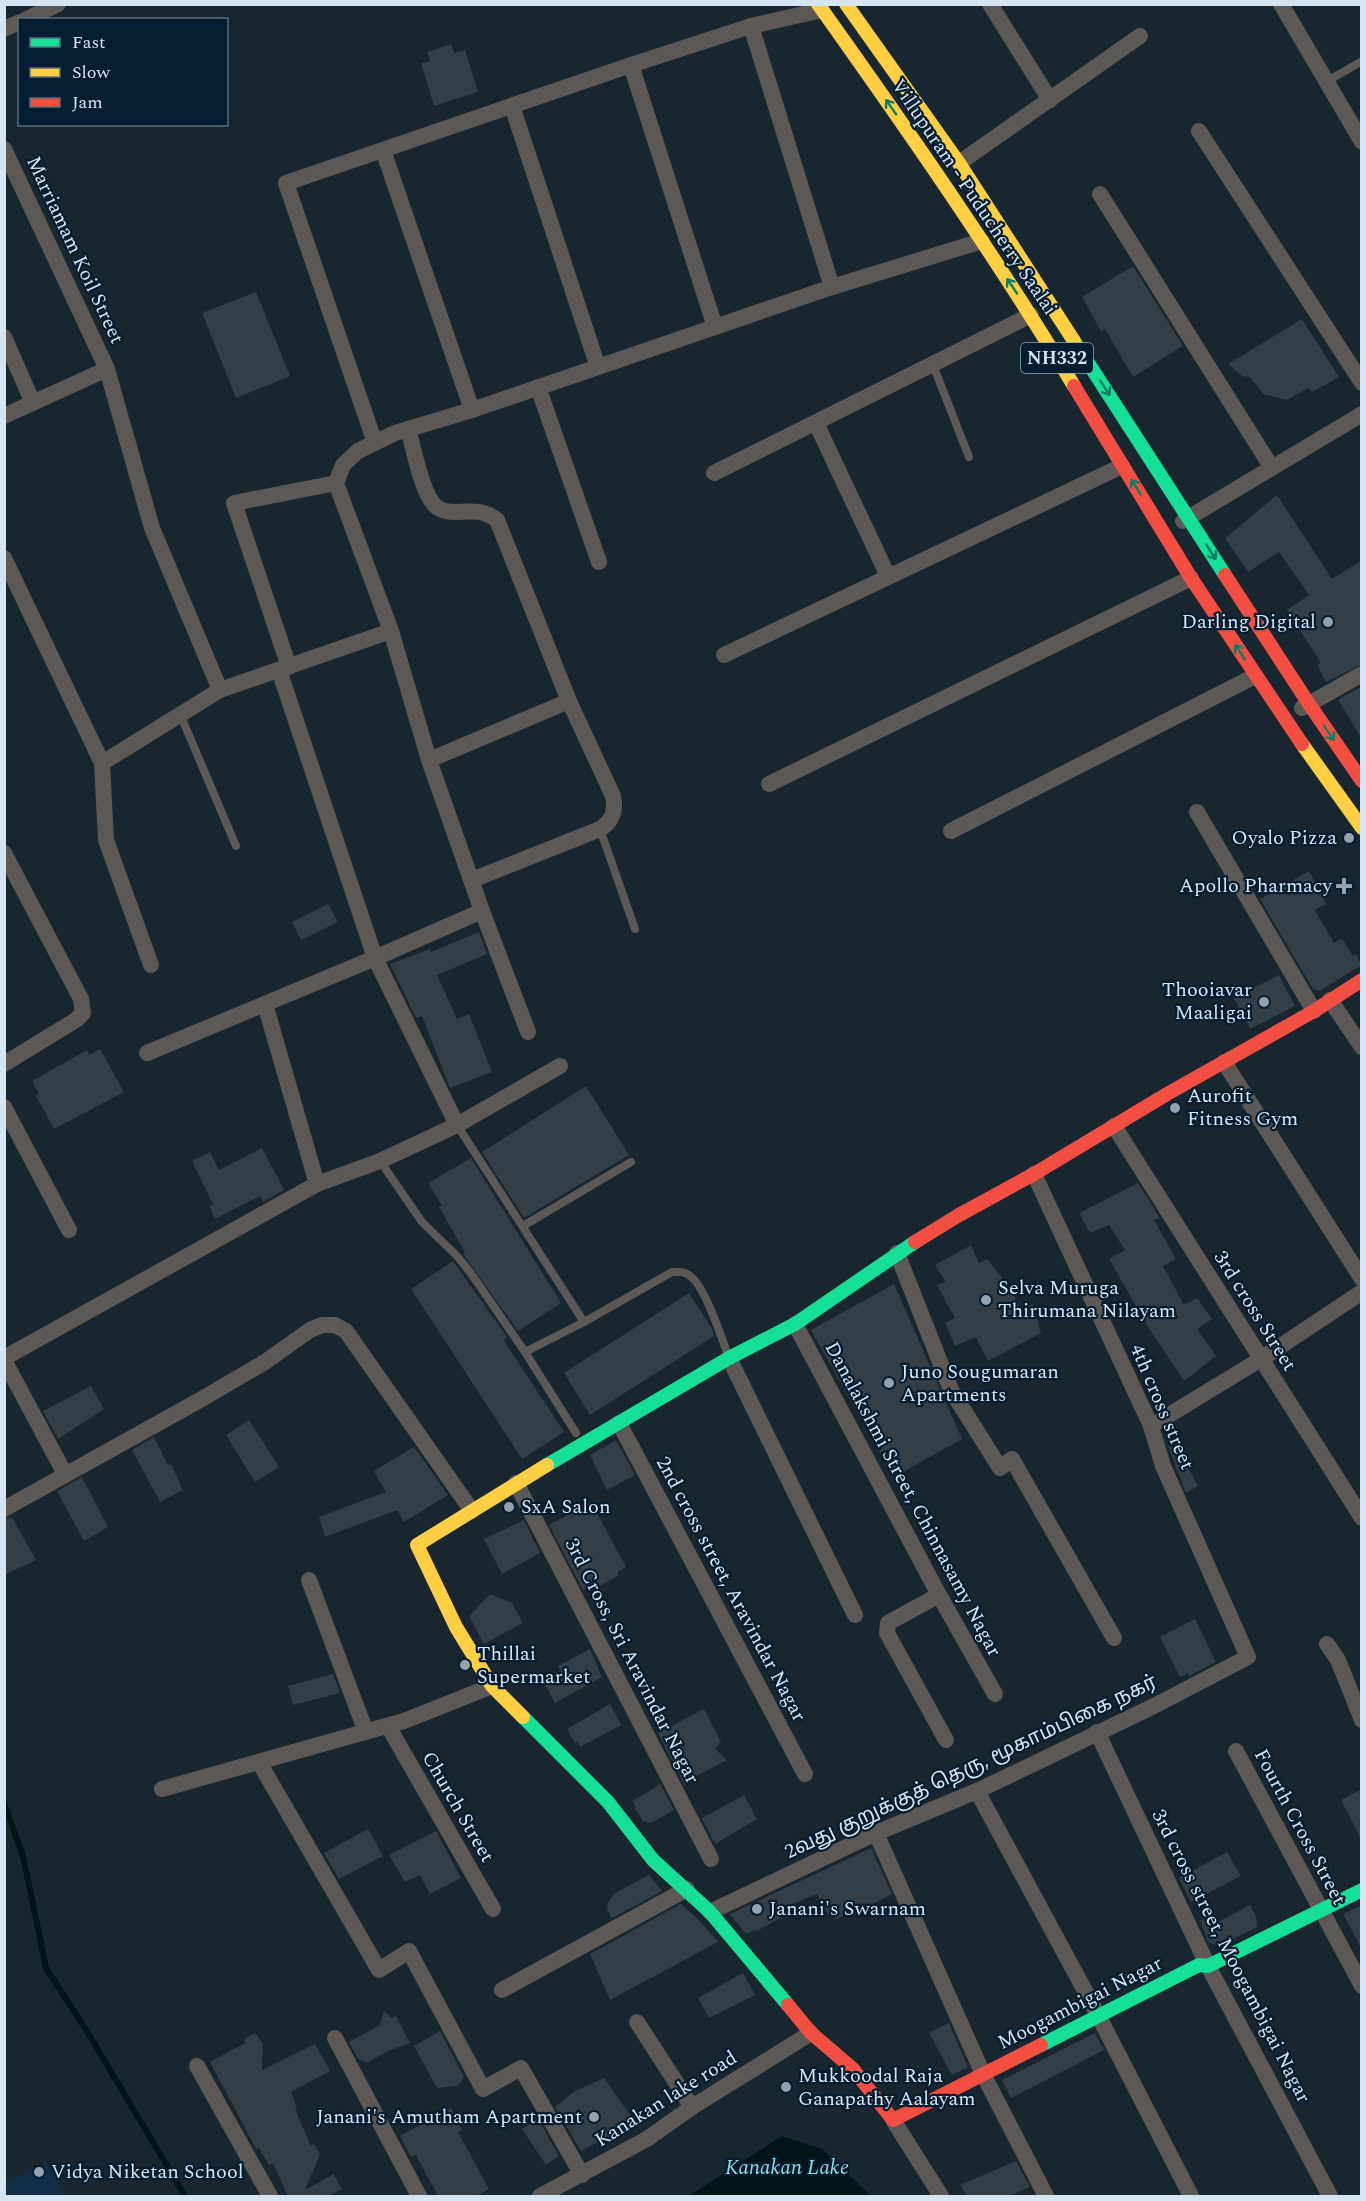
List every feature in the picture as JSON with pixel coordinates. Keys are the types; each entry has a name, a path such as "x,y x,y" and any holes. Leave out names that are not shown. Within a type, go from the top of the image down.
{"main road":[{"name":"Villupuram - Puducherry Saalai","path":"820,7 940,176 1031,315 1191,578 1255,676 1362,828"},
{"path":"849,10 959,163 1309,704 1362,781"},
{"path":"893,2120 853,2069 811,2033 710,1912 653,1860 608,1802 492,1686 456,1627 417,1545 516,1483 729,1358 795,1324 897,1253 1314,1011 1362,980"},
{"name":"Moogambigai Nagar","path":"893,2120 1199,1965 1208,1966 1362,1890"}],"street":[{"path":"29,18 58,4"},
{"path":"835,26 849,10 867,4"},
{"path":"990,4 1050,100"},
{"path":"1281,4 1362,142"},
{"path":"375,443 286,183 631,65 751,26 820,7"},
{"path":"4,29 18,23"},
{"path":"751,26 832,287"},
{"path":"959,163 1140,36"},
{"path":"631,65 715,327"},
{"path":"512,106 598,367"},
{"path":"1198,131 1362,383"},
{"name":"Marriamam Koil Street","path":"4,149 107,369 152,528 220,690"},
{"path":"383,150 472,410"},
{"path":"1100,194 1272,468"},
{"path":"528,1032 482,911 429,760 391,631 336,483 343,465 358,451 395,433 472,410 832,287 982,241"},
{"path":"714,473 1031,315"},
{"path":"4,337 33,403"},
{"path":"4,416 107,369"},
{"path":"538,387 599,562"},
{"path":"1164,532 1362,414"},
{"path":"816,423 888,576"},
{"path":"408,429 429,498 438,509 450,512 487,513 496,520 570,701 613,796 615,807 608,825 472,880"},
{"path":"724,655 1122,466"},
{"path":"336,483 234,503 375,958 458,1125"},
{"path":"4,558 102,764 106,840 152,965"},
{"path":"769,784 1191,578"},
{"path":"102,764 220,690 391,631"},
{"path":"1284,718 1362,674"},
{"path":"951,831 1255,676"},
{"path":"429,760 570,701"},
{"path":"1197,812 1314,1011"},
{"path":"4,853 81,999 83,1013 76,1020 4,1064"},
{"path":"147,1053 482,911"},
{"path":"1330,1000 1362,1047"},
{"path":"265,1004 317,1184"},
{"path":"1224,1062 1362,1280"},
{"path":"65,1474 4,1359 317,1184 380,1161 458,1125 560,1066"},
{"path":"4,1107 69,1230"},
{"name":"3rd cross Street","path":"1114,1126 1362,1518"},
{"name":"4th cross street","path":"1034,1174 1151,1426 1163,1466 1248,1657"},
{"path":"897,1253 951,1390 1000,1468 1012,1459 1114,1638"},
{"path":"1151,1426 1261,1359 1362,1292"},
{"name":"Danalakshmi Street, Chinnasamy Nagar","path":"795,1324 939,1595 995,1694"},
{"path":"4,1509 266,1362 310,1330 322,1325 335,1325 346,1330 472,1511"},
{"path":"729,1358 855,1615"},
{"name":"2nd cross street, Aravindar Nagar","path":"620,1423 805,1774"},
{"name":"3rd Cross, Sri Aravindar Nagar","path":"516,1483 711,1859"},
{"path":"309,1580 366,1732"},
{"path":"939,1595 888,1623 887,1633 946,1740"},
{"path":"1327,1644 1338,1660 1362,1720"},
{"name":"2வது குறுக்குத் தெரு, மூகாம்பிகை நகர்","path":"710,1912 876,1833 977,1791 1248,1657"},
{"path":"162,1789 387,1726 492,1686"},
{"name":"Church Street","path":"387,1726 493,1909"},
{"name":"3rd cross street, Moogambigai Nagar","path":"1097,1732 1208,1966 1330,2196"},
{"name":"Fourth Cross Street","path":"1236,1751 1362,1986"},
{"path":"260,1762 379,1970 409,1952 483,2089 521,2068 582,2175"},
{"path":"977,1791 1098,2015 1191,2196"},
{"path":"876,1833 983,2074 1046,2196"},
{"path":"502,1990 687,1889"},
{"path":"637,2022 692,2107"},
{"name":"Kanakan lake road","path":"540,2196 647,2139 692,2107 811,2033"},
{"path":"335,2038 419,2196"},
{"path":"197,2066 270,2196"},
{"path":"893,2120 941,2196"}],"lane":[{"path":"1326,82 1362,61"},
{"path":"933,365 969,457"},
{"path":"180,714 236,846"},
{"path":"600,829 635,929"},
{"path":"458,1125 584,1322"},
{"path":"380,1161 422,1222 457,1256 525,1352 576,1433"},
{"path":"523,1226 631,1162"},
{"path":"525,1352 584,1322 672,1272 683,1272 692,1277 701,1288 729,1358"}],"shaded area":[{"name":"Vidya Niketan School","path":"47,2162 65,2196 5,2196 5,2183"}],"water":[{"name":"Kanakan Lake","path":"782,2136 822,2149 871,2196 689,2196"}],"building":[{"path":"451,44 454,53 465,50 478,92 434,106 421,63 430,61 427,52"},
{"path":"1133,266 1183,346 1133,377 1105,329 1101,331 1082,297"},
{"path":"256,292 290,376 236,398 202,313"},
{"path":"1302,319 1339,377 1312,392 1308,388 1287,400 1263,394 1250,377 1242,376 1228,364"},
{"path":"1277,495 1332,579 1362,560 1362,664 1326,682 1317,665 1321,663 1287,610 1309,595 1279,552 1248,572 1225,538"},
{"path":"1362,686 1362,739 1338,700"},
{"path":"1309,871 1326,904 1315,910 1334,943 1342,938 1353,956 1356,954 1362,966 1320,991 1313,989 1260,899"},
{"path":"328,904 338,922 301,940 292,922"},
{"path":"479,932 487,954 437,975 457,1019 469,1014 492,1072 450,1088 422,1016 416,1018 390,964 430,949 431,952"},
{"name":"Thooiavar Maaligai","path":"1279,975 1295,1006 1250,1029 1234,998"},
{"path":"100,1049 124,1092 54,1129 36,1096 39,1094 32,1081 87,1050 89,1055"},
{"path":"586,1086 629,1155 524,1218 482,1152"},
{"path":"262,1148 284,1190 263,1202 260,1196 215,1219 209,1206 213,1204 192,1161 210,1152 219,1170"},
{"path":"471,1158 561,1303 518,1331 463,1254 465,1252 428,1183"},
{"path":"1138,1183 1160,1218 1154,1220 1176,1259 1163,1266 1184,1305 1197,1298 1212,1319 1197,1329 1216,1356 1184,1381 1148,1327 1109,1259 1125,1250 1109,1225 1090,1233 1079,1213"},
{"name":"Selva Muruga Thirumana Nilayam","path":"971,1245 979,1263 987,1259 1010,1288 1021,1309 1033,1304 1041,1333 988,1361 976,1337 955,1346 945,1323 955,1318 937,1285 946,1282 935,1265"},
{"path":"453,1261 507,1337 504,1340 506,1344 564,1432 522,1459 411,1289"},
{"name":"Juno Sougumaran Apartments","path":"894,1284 962,1439 894,1477 811,1330"},
{"path":"689,1293 711,1327 714,1336 590,1415 564,1373"},
{"path":"91,1386 104,1409 58,1439 43,1411"},
{"path":"249,1420 279,1467 255,1482 226,1435"},
{"path":"154,1437 168,1465 171,1464 183,1490 160,1502 132,1450"},
{"path":"616,1440 635,1475 607,1490 590,1455"},
{"path":"1175,1443 1198,1486 1186,1493 1168,1446"},
{"path":"414,1447 448,1495 404,1522 397,1510 325,1537 319,1517 386,1492 374,1471"},
{"path":"82,1477 108,1527 84,1541 57,1491"},
{"path":"591,1502 626,1567 618,1572 618,1576 594,1589 591,1586 583,1590 549,1525"},
{"path":"12,1517 36,1560 4,1575 4,1519"},
{"path":"524,1520 540,1553 502,1574 484,1539"},
{"path":"490,1594 512,1603 523,1623 484,1644 469,1616"},
{"path":"1195,1619 1216,1662 1189,1676 1188,1673 1180,1677 1160,1637"},
{"path":"590,1649 602,1677 555,1703 541,1677 561,1671 558,1666"},
{"path":"333,1674 340,1693 293,1705 288,1686"},
{"path":"610,1704 621,1725 580,1747 578,1741 575,1743 567,1729"},
{"path":"704,1709 721,1742 715,1749 727,1760 691,1779 690,1783 685,1786 658,1733"},
{"path":"660,1783 674,1810 651,1823 643,1821 634,1809 636,1808 632,1801"},
{"path":"1362,1789 1362,1841 1341,1800"},
{"path":"744,1795 757,1819 715,1844 702,1818"},
{"path":"368,1829 383,1856 339,1879 324,1853"},
{"path":"436,1831 461,1878 430,1894 420,1875 405,1882 389,1855"},
{"path":"871,1848 892,1894 871,1905 870,1903 835,1920 833,1916 830,1917 817,1894 788,1906 785,1915 757,1931 746,1934 730,1914"},
{"path":"1227,1852 1241,1876 1191,1902 1179,1878"},
{"path":"649,1875 662,1891 612,1918 607,1910 608,1902 615,1893"},
{"path":"681,1904 718,1942 610,2000 590,1954"},
{"path":"1250,1905 1256,1916 1257,1927 1219,1946 1208,1942 1200,1920 1218,1922"},
{"path":"1362,1905 1362,1949 1343,1914"},
{"path":"743,1973 755,1995 709,2018 698,1998"},
{"path":"384,2011 391,2018 396,2016 410,2043 388,2051 367,2063 358,2059 349,2042 380,2025"},
{"path":"949,2023 968,2067 952,2075 929,2033"},
{"path":"440,2031 464,2077 456,2086 437,2088 414,2046"},
{"path":"255,2033 263,2044 262,2070 315,2044 330,2071 291,2092 297,2108 295,2109 311,2146 314,2144 320,2154 305,2190 334,2174 342,2189 328,2196 288,2196 273,2163 269,2165 259,2148 256,2149 210,2062 245,2043 244,2039"},
{"path":"1095,2033 1104,2050 1011,2098 1002,2080"},
{"name":"Janani's Amutham Apartment","path":"604,2078 635,2122 581,2151 555,2107 575,2091"},
{"path":"451,2108 462,2130 458,2132 489,2189 476,2196 438,2196 416,2155 411,2157 400,2136"},
{"path":"538,2119 559,2156 546,2165 522,2129"},
{"path":"1016,2161 1030,2187 1009,2196 967,2196 960,2185"}],"waterway":[{"path":"4,1803 23,1856 46,1968 88,2033 185,2196"}],"traffic: fast":[{"path":"1074,341 1225,575"},
{"path":"547,1465 729,1358 795,1324 915,1242"},
{"path":"523,1717 608,1802 653,1860 710,1912 788,2005"},
{"path":"1041,2045 1199,1965 1208,1966 1362,1890"}],"traffic: slow":[{"path":"818,4 949,192 1013,288 1074,386"},
{"path":"846,4 959,163 1074,341"},
{"path":"1302,744 1362,828"},
{"path":"523,1717 492,1686 456,1627 417,1545 547,1465"}],"traffic: jam":[{"path":"1074,386 1191,578 1302,744"},
{"path":"1225,575 1362,781"},
{"path":"915,1242 1167,1094 1314,1011 1362,980"},
{"path":"788,2005 811,2033 853,2069 893,2120 1041,2045"}],"place":[{"name":"Darling Digital","path":"1328,622"},
{"name":"Oyalo Pizza","path":"1349,838"},
{"name":"Apollo Pharmacy","path":"1344,886"},
{"name":"Thooiavar Maaligai","path":"1264,1002"},
{"name":"Aurofit Fitness Gym","path":"1175,1108"},
{"name":"Selva Muruga Thirumana Nilayam","path":"986,1300"},
{"name":"Juno Sougumaran Apartments","path":"889,1383"},
{"name":"SxA Salon","path":"509,1507"},
{"name":"Thillai Supermarket","path":"465,1665"},
{"name":"Janani's Swarnam","path":"757,1909"},
{"name":"Mukkoodal Raja Ganapathy Aalayam","path":"786,2087"},
{"name":"Janani's Amutham Apartment","path":"594,2117"},
{"name":"Vidya Niketan School","path":"39,2172"}]}
